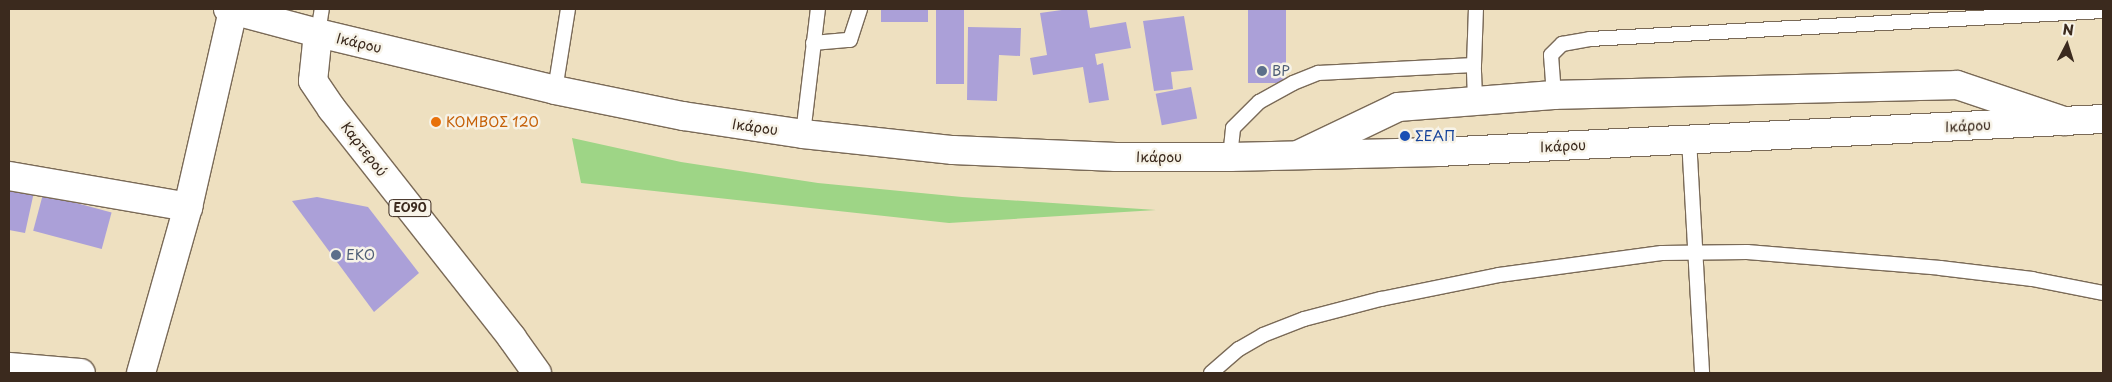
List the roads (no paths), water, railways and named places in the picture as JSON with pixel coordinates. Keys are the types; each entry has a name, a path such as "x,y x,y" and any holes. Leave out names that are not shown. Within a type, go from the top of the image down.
{"main road":[{"name":"Ικάρου","path":"243,11 320,21 555,90 692,118 803,134 954,150 1116,157 1230,157 1448,151 2103,119"},
{"path":"141,373 243,11"},
{"name":"Καρτερού","path":"320,21 313,81 332,109 512,338 537,373"},
{"path":"1298,155 1398,107 1554,95 1957,85 2064,121"},
{"path":"9,176 188,207"},
{"path":"9,367 81,373"}],"lane":[{"path":"555,90 568,9"},
{"path":"803,134 818,9"},
{"path":"813,43 850,40 860,9"},
{"path":"1475,100 1476,9"},
{"path":"1554,95 1551,55 1562,44 1581,41 2103,11"},
{"path":"1230,157 1233,128 1259,102 1318,73 1474,64"},
{"path":"1689,139 1702,373"},
{"path":"1211,373 1239,349 1263,335 1304,319 1347,308 1499,275 1610,258 1696,250 1747,252 1940,268 2032,279 2103,293"}],"place":[{"name":"BP","path":"1262,71"},
{"name":"ΚΟΜΒΟΣ 120","path":"436,122"},
{"name":"ΣΕΑΠ","path":"1405,136"},
{"name":"EKO","path":"336,255"}]}
